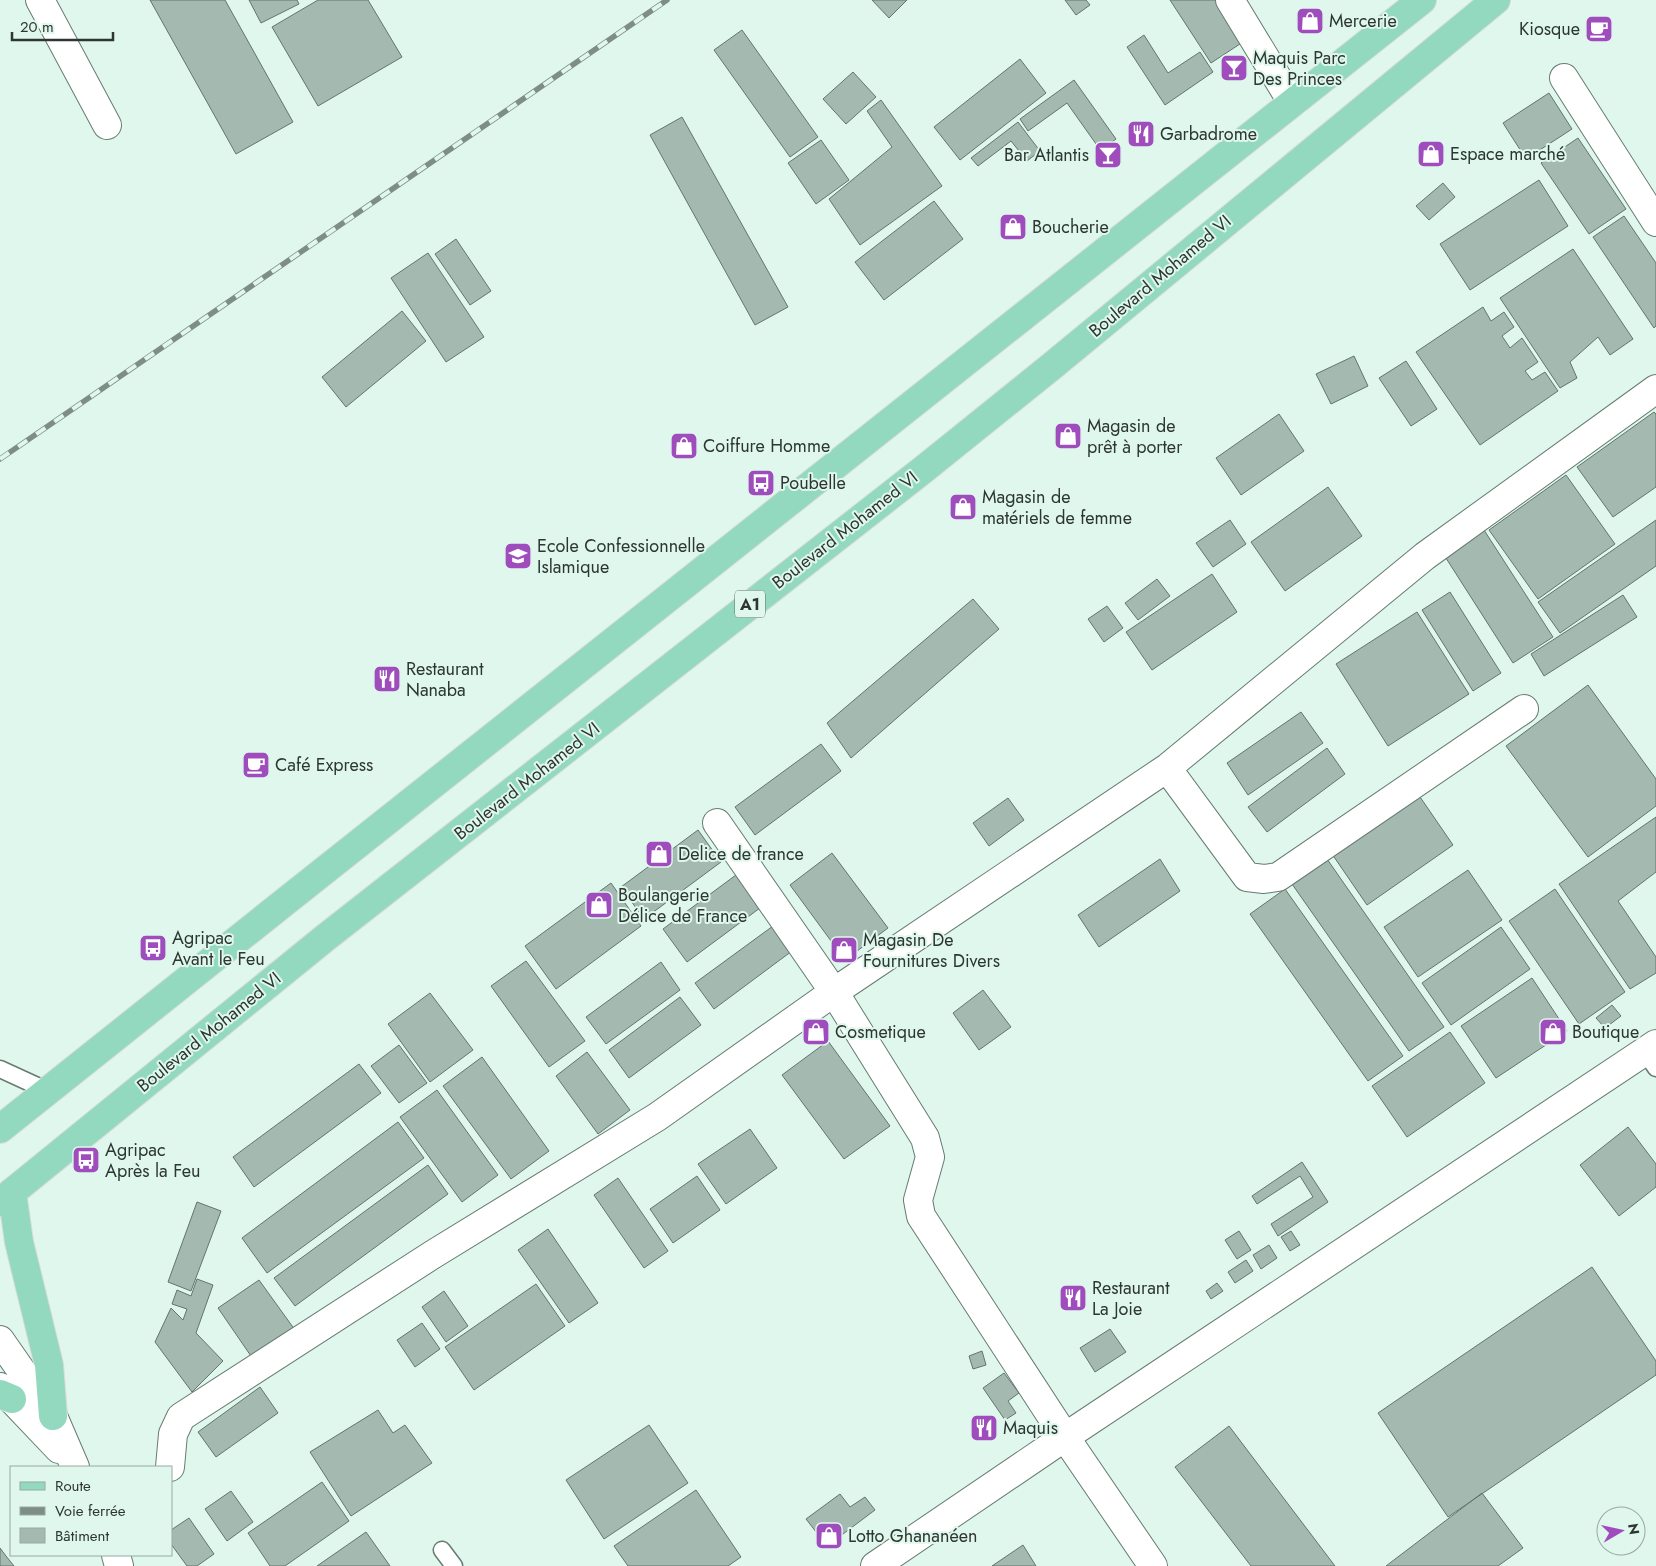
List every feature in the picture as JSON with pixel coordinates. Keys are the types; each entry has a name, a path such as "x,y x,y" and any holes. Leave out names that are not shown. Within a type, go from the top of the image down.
{"main road":[{"path":"0,1130 1422,0"},
{"name":"Boulevard Mohamed VI","path":"6,1197 325,938 1052,366 1496,0"},
{"path":"6,1197 50,1365 53,1416"}],"street":[{"path":"40,0 106,125"},
{"path":"1230,0 1292,102"},
{"path":"1564,78 1656,222"},
{"path":"170,1466 173,1434 181,1417 432,1255 658,1117 834,992 1167,768 1425,556 1656,390"},
{"path":"1167,768 1247,877 1264,879 1278,877 1524,709"},
{"path":"717,823 834,992 925,1138 930,1157 918,1200 920,1216 1065,1437 1153,1566"},
{"path":"875,1566 1065,1437 1652,1055"},
{"path":"0,1340 53,1416 74,1465"},
{"path":"4,1393 74,1465"}],"lane":[{"path":"0,1069 48,1091"},
{"path":"442,1550 454,1566"}],"building":[{"path":"150,0 225,0 293,122 236,154"},
{"path":"249,0 297,0 299,4 261,23"},
{"path":"318,0 368,0 402,57 318,106 272,27"},
{"path":"872,0 907,0 889,18"},
{"path":"1065,0 1086,0 1090,5 1076,15"},
{"path":"1170,0 1219,0 1246,40 1211,63"},
{"path":"742,30 818,137 790,157 714,50"},
{"path":"1144,35 1168,73 1200,52 1213,72 1165,105 1127,47"},
{"path":"1020,59 1046,93 960,160 934,127"},
{"path":"853,72 876,97 846,124 823,99"},
{"path":"1074,80 1116,139 1101,151 1067,103 1028,131 1020,119"},
{"path":"1549,93 1572,129 1526,159 1503,123"},
{"path":"881,100 942,186 860,245 829,199 892,147 867,111"},
{"path":"682,117 788,307 755,325 650,135"},
{"path":"1018,122 1040,151 1027,161 1011,141 978,166 971,158"},
{"path":"1578,138 1626,209 1589,234 1541,163"},
{"path":"821,140 849,180 816,204 788,163"},
{"path":"1539,180 1568,226 1470,290 1440,244"},
{"path":"1443,183 1455,197 1429,220 1416,206"},
{"path":"934,201 963,239 884,300 855,262"},
{"path":"1624,216 1656,263 1656,326 1654,328 1593,237"},
{"path":"456,239 491,291 470,305 435,254"},
{"path":"1573,249 1633,339 1610,355 1598,337 1570,362 1577,378 1560,388 1500,298"},
{"path":"428,253 484,337 446,362 391,278"},
{"path":"1483,307 1491,321 1504,312 1514,327 1502,336 1510,348 1522,338 1538,362 1525,371 1532,380 1545,372 1558,391 1480,445 1416,352"},
{"path":"402,311 426,341 346,407 322,377"},
{"path":"1354,356 1368,386 1331,404 1316,374"},
{"path":"1406,361 1437,409 1411,426 1379,378"},
{"path":"1654,412 1656,414 1656,487 1613,517 1577,467"},
{"path":"1279,414 1304,451 1241,495 1216,458"},
{"path":"1566,475 1615,544 1538,599 1489,530"},
{"path":"1328,487 1362,536 1285,591 1251,542"},
{"path":"1230,520 1246,544 1213,567 1196,543"},
{"path":"1656,520 1656,566 1560,633 1538,602"},
{"path":"1484,530 1553,637 1513,663 1444,555"},
{"path":"1212,574 1237,612 1152,670 1126,632"},
{"path":"1157,579 1170,596 1138,620 1125,603"},
{"path":"1450,592 1501,673 1473,691 1422,610"},
{"path":"1623,595 1637,617 1544,676 1531,654"},
{"path":"973,599 999,629 851,758 827,723"},
{"path":"1107,606 1123,628 1104,642 1088,619"},
{"path":"1417,612 1469,694 1388,746 1336,664"},
{"path":"1588,685 1656,779 1656,806 1588,857 1506,746"},
{"path":"1301,712 1323,743 1248,795 1227,763"},
{"path":"821,744 841,771 755,835 735,807"},
{"path":"1327,748 1345,774 1267,832 1248,807"},
{"path":"1418,794 1453,845 1367,905 1332,854"},
{"path":"1008,798 1024,820 989,846 973,823"},
{"path":"1656,817 1656,872 1618,901 1656,957 1656,973 1630,989 1559,884"},
{"path":"698,830 721,862 644,919 621,887"},
{"path":"832,853 888,928 845,960 790,885"},
{"path":"1160,859 1180,891 1099,947 1078,915"},
{"path":"1327,859 1444,1027 1409,1051 1292,884"},
{"path":"1468,870 1502,920 1418,977 1384,927"},
{"path":"740,872 764,905 687,962 663,929"},
{"path":"611,883 641,926 556,989 525,946"},
{"path":"1285,889 1403,1056 1368,1081 1250,914"},
{"path":"1555,889 1625,992 1579,1024 1509,921"},
{"path":"773,926 792,951 714,1009 695,983"},
{"path":"1501,927 1530,969 1451,1025 1422,983"},
{"path":"526,961 585,1041 549,1067 491,986"},
{"path":"661,962 680,990 606,1044 586,1017"},
{"path":"1532,978 1567,1031 1496,1078 1461,1026"},
{"path":"983,990 1011,1027 979,1050 953,1013"},
{"path":"430,993 473,1050 430,1082 388,1024"},
{"path":"680,997 701,1025 629,1078 609,1050"},
{"path":"1612,1005 1621,1016 1605,1028 1596,1018"},
{"path":"1450,1032 1485,1083 1407,1137 1372,1086"},
{"path":"828,1041 890,1126 844,1159 782,1075"},
{"path":"399,1045 427,1083 399,1103 371,1066"},
{"path":"587,1052 630,1110 598,1134 556,1076"},
{"path":"482,1057 549,1151 511,1179 443,1086"},
{"path":"359,1064 381,1093 254,1187 233,1157"},
{"path":"437,1090 498,1175 462,1202 400,1117"},
{"path":"398,1122 424,1158 267,1273 242,1238"},
{"path":"1628,1127 1656,1164 1656,1187 1619,1216 1580,1165"},
{"path":"750,1129 777,1168 726,1204 698,1164"},
{"path":"1302,1162 1328,1202 1278,1236 1271,1224 1313,1197 1300,1176 1257,1204 1252,1196"},
{"path":"428,1165 448,1194 295,1306 274,1278"},
{"path":"697,1176 720,1210 673,1243 650,1209"},
{"path":"618,1178 668,1251 644,1268 594,1195"},
{"path":"197,1202 221,1211 191,1291 168,1282"},
{"path":"548,1229 598,1303 569,1323 518,1250"},
{"path":"1239,1231 1251,1250 1237,1259 1225,1240"},
{"path":"1291,1231 1300,1245 1290,1251 1281,1237"},
{"path":"1269,1245 1277,1258 1261,1269 1253,1255"},
{"path":"1246,1260 1253,1271 1235,1283 1228,1272"},
{"path":"1592,1267 1656,1361 1656,1375 1448,1517 1378,1413"},
{"path":"197,1279 213,1285 196,1333 223,1361 192,1392 155,1342 171,1308 183,1320 187,1309 172,1304 177,1290 191,1296"},
{"path":"259,1280 295,1330 253,1359 218,1308"},
{"path":"1217,1283 1223,1291 1211,1299 1206,1291"},
{"path":"536,1284 565,1326 474,1390 445,1347"},
{"path":"444,1291 468,1326 446,1342 422,1307"},
{"path":"422,1323 440,1349 415,1367 397,1340"},
{"path":"1110,1329 1126,1352 1095,1372 1080,1348"},
{"path":"982,1351 986,1365 973,1369 969,1356"},
{"path":"1004,1373 1019,1393 1008,1401 1016,1413 1005,1420 983,1388"},
{"path":"260,1387 278,1413 216,1457 198,1432"},
{"path":"378,1410 393,1433 405,1425 432,1463 351,1516 310,1452"},
{"path":"649,1425 688,1483 604,1539 566,1480"},
{"path":"1229,1426 1335,1566 1251,1566 1175,1467"},
{"path":"322,1482 349,1521 285,1566 270,1566 248,1533"},
{"path":"696,1490 741,1557 728,1566 628,1566 614,1546"},
{"path":"231,1491 253,1522 227,1541 205,1509"},
{"path":"1482,1493 1523,1548 1498,1566 1386,1566"},
{"path":"840,1494 850,1507 865,1497 875,1510 827,1546 806,1519"},
{"path":"189,1518 214,1554 197,1566 187,1566 172,1545 172,1529"},
{"path":"366,1532 390,1566 317,1566"},
{"path":"1023,1545 1036,1566 992,1566"},
{"path":"0,1548 6,1556 14,1566 0,1566"}],"railway":[{"path":"0,459 667,0"}],"place":[{"name":"Mercerie","path":"1310,21"},
{"name":"Kiosque","path":"1599,29"},
{"name":"Maquis Parc Des Princes","path":"1234,68"},
{"name":"Garbadrome","path":"1141,134"},
{"name":"Espace marché","path":"1431,154"},
{"name":"Bar Atlantis","path":"1108,155"},
{"name":"Boucherie","path":"1013,227"},
{"name":"Magasin de prêt à porter","path":"1068,436"},
{"name":"Coiffure Homme","path":"684,446"},
{"name":"Poubelle","path":"761,483"},
{"name":"Magasin de matériels de femme","path":"963,507"},
{"name":"Ecole Confessionnelle Islamique","path":"518,556"},
{"name":"Restaurant Nanaba","path":"387,679"},
{"name":"Café Express","path":"256,765"},
{"name":"Delice de france","path":"659,854"},
{"name":"Boulangerie Délice de France","path":"599,905"},
{"name":"Agripac Avant le Feu","path":"153,948"},
{"name":"Magasin De Fournitures Divers","path":"844,950"},
{"name":"Cosmetique","path":"816,1032"},
{"name":"Boutique","path":"1553,1032"},
{"name":"Agripac Après la Feu","path":"86,1160"},
{"name":"Restaurant La Joie","path":"1073,1298"},
{"name":"Maquis","path":"984,1428"},
{"name":"Lotto Ghananéen","path":"829,1536"}]}
